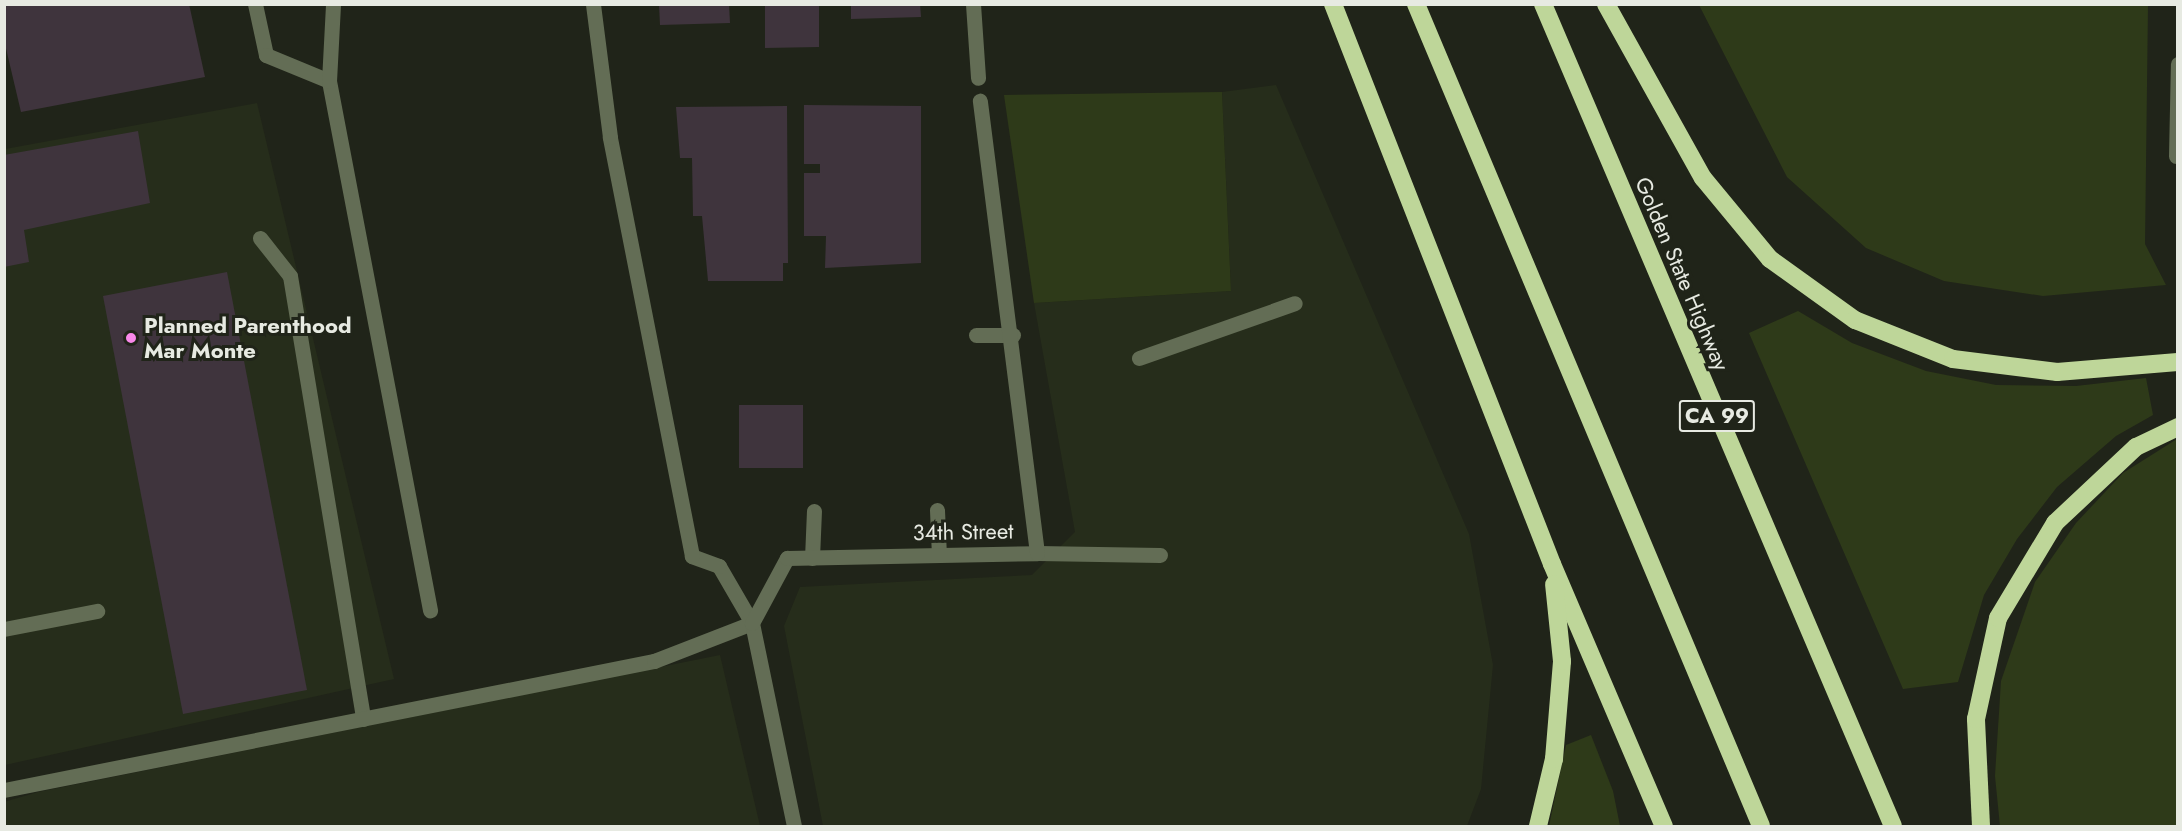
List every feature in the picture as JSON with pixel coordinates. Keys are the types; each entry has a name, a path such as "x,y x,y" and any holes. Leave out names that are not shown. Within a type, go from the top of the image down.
{"highway":[{"path":"1333,4 1552,564 1664,826"},
{"path":"1416,4 1761,826"},
{"name":"Golden State Highway","path":"1543,4 1893,826"},
{"path":"1606,4 1702,178 1770,259 1855,320 1953,359 2057,372 2178,362"},
{"path":"1981,826 1976,719 1998,618 2055,523 2136,447 2178,427"},
{"path":"1538,826 1554,759 1562,661 1552,564"}],"street":[{"path":"255,4 266,55 329,81"},
{"path":"333,4 329,81 430,610"},
{"path":"593,4 610,137 692,556 719,566 752,623 794,826"},
{"path":"974,4 978,78"},
{"path":"2176,156 2178,64"},
{"name":"34th Street","path":"752,623 787,558 1037,553 1013,334 980,101"},
{"path":"260,238 290,276 363,719"},
{"path":"1139,358 1295,303"},
{"path":"976,335 1013,334"},
{"path":"937,510 939,555"},
{"path":"812,558 814,511"},
{"path":"1037,553 1160,555"},
{"path":"4,629 97,611"},
{"path":"4,790 654,661 752,623"}],"shaded area":[{"path":"1276,85 1469,534 1493,665 1481,789 1467,826 823,826 784,626 800,587 1032,575 1075,532 1034,303 1231,291 1222,92"},
{"path":"257,103 394,679 5,765 5,149"},
{"path":"720,655 760,826 5,826 4,802 38,792"}],"green space":[{"path":"1699,5 2148,5 2145,244 2166,285 2043,296 1944,281 1866,248 1787,177"},
{"path":"1222,92 1231,291 1034,303 1004,95"},
{"path":"1798,311 1852,343 1926,371 1996,385 2076,386 2146,378 2153,415 2116,436 2057,487 2017,539 1984,595 1958,682 1903,689 1749,333"},
{"path":"2177,439 2177,826 2000,826 1995,776 2001,681 2035,582 2076,523 2123,473"},
{"path":"1591,735 1613,791 1620,826 1549,826 1566,745"}],"building":[{"path":"4,4 189,4 205,77 21,112 4,40"},
{"path":"659,4 729,4 730,23 660,25"},
{"path":"765,4 819,4 819,47 765,48"},
{"path":"851,4 920,4 921,17 851,19"},
{"path":"804,105 921,106 921,263 825,268 826,236 804,236 804,173 820,173 820,164 804,164"},
{"path":"787,106 788,263 783,263 783,281 708,281 702,216 693,216 692,158 680,158 676,107"},
{"path":"138,131 150,203 24,230 29,262 4,267 4,155"},
{"path":"227,272 307,690 183,714 103,296"},
{"path":"739,405 803,405 803,468 739,468"}],"place":[{"name":"Planned Parenthood Mar Monte","path":"131,338"}]}
